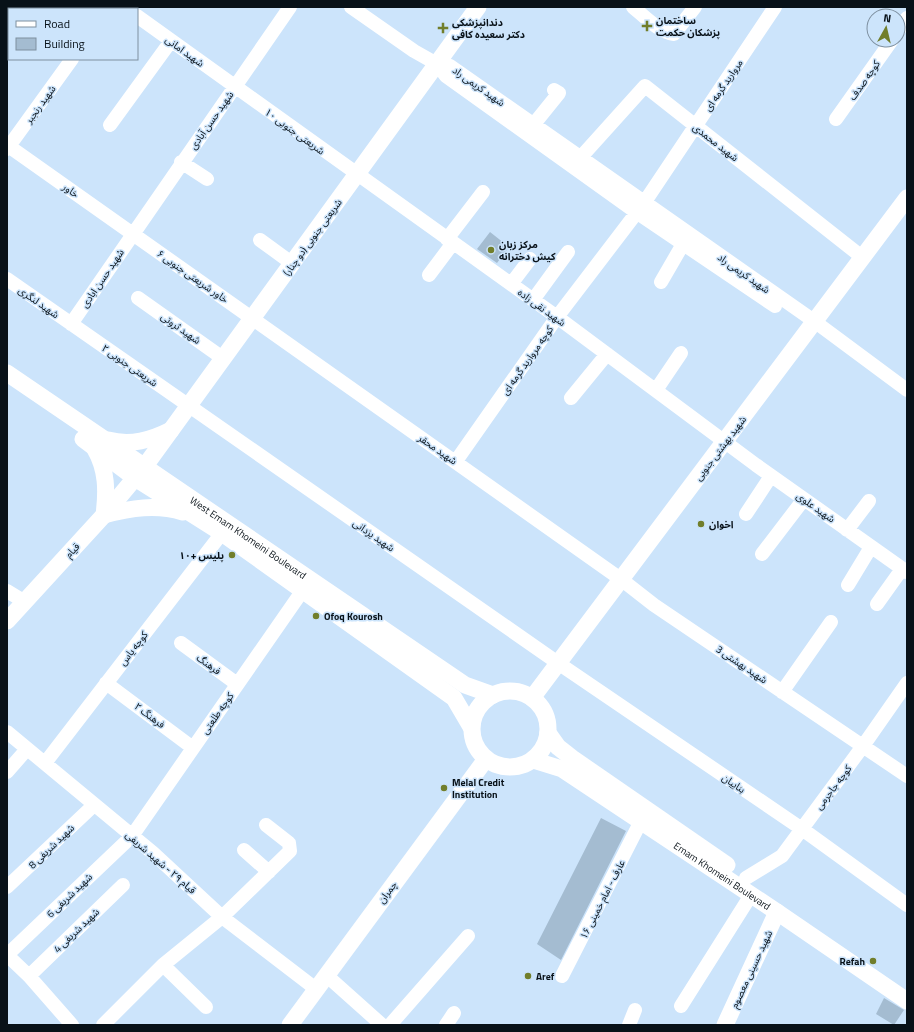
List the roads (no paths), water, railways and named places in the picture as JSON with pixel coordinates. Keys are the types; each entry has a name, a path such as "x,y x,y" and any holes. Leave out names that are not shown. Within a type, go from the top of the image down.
{"main road":[{"name":"شریعتی جنوبی (دو چنار)","path":"140,472 190,406 478,7"},
{"name":"شهید بهشتی جنوبی","path":"532,698 622,580 862,257 904,208"},
{"name":"West Emam Khomeini Boulevard","path":"7,373 96,442"},
{"name":"West Emam Khomeini Boulevard","path":"7,384 465,685 493,695"},
{"path":"171,430 154,439 136,443 96,442 106,479 107,497 104,515 133,508 157,507 193,514"},
{"name":"West Emam Khomeini Boulevard","path":"140,472 193,514 303,590 454,698 471,727"},
{"name":"قیام","path":"7,621 104,515 140,472"},
{"path":"512,691 532,698 544,713 548,733 543,748 533,760 521,765 509,767 496,765 486,759 475,744 471,727 478,708 484,700 493,695 512,691"},
{"name":"Emam Khomeini Boulevard","path":"548,733 558,747 572,758 907,989"},
{"name":"چمران","path":"290,1025 486,759"},
{"name":"Emam Khomeini Boulevard","path":"533,760 562,769 778,912 907,1001"},
{"name":"شهید حسینی معصوم","path":"725,1025 778,912"}],"street":[{"name":"شهید حسن آبادی","path":"132,233 290,7"},
{"path":"351,7 414,51 437,64"},
{"path":"633,7 654,25 674,34 695,7"},
{"name":"مروارید گرمه ای","path":"640,208 775,7"},
{"name":"شهید امانی","path":"138,17 234,86"},
{"path":"110,125 171,41"},
{"name":"کوچه صدف","path":"836,119 886,48"},
{"name":"شهید رنجبر","path":"8,147 71,60"},
{"name":"شهید کریمی راد","path":"437,64 450,66 581,157 683,244 811,325"},
{"name":"شهید کریمی راد","path":"437,64 446,76 811,325"},
{"name":"شریعتی جنوبی ۱۰","path":"234,86 357,175"},
{"name":"شهید محمدی","path":"581,157 645,86 695,127 862,257"},
{"path":"534,124 559,93 554,90"},
{"name":"خاور","path":"8,147 132,233"},
{"path":"181,162 207,179"},
{"name":"شهید نقی زاده","path":"357,175 557,317 725,441"},
{"path":"429,275 483,192"},
{"name":"کوچه مروارید گرمه ای","path":"456,461 557,317 640,208"},
{"name":"خاور شریعتی جنوبی ۶","path":"132,233 253,318"},
{"name":"شهید حسن ابادی","path":"71,324 132,233"},
{"path":"260,240 293,264"},
{"path":"661,282 683,244"},
{"path":"532,300 568,252"},
{"path":"511,284 530,259"},
{"name":"شهید لنگری","path":"7,279 71,324"},
{"name":"شهید ثروتی","path":"138,298 224,359"},
{"name":"شهید محقر","path":"253,318 622,580"},
{"name":"شریعتی جنوبی ۲","path":"71,324 190,406"},
{"path":"811,325 907,390"},
{"path":"656,390 681,353"},
{"path":"571,398 607,354"},
{"name":"شهید یزدانی","path":"190,406 558,663"},
{"name":"شهید علوی","path":"725,441 771,476 904,571"},
{"path":"746,514 771,476"},
{"path":"762,554 804,499"},
{"path":"847,530 869,501"},
{"name":"کوچه یاس","path":"44,763 222,533"},
{"path":"848,585 871,548"},
{"path":"877,604 904,571"},
{"name":"شهید بهشتی 3","path":"622,580 654,605 907,776"},
{"name":"کوچه طلعتی","path":"132,836 303,590"},
{"path":"7,591 25,602"},
{"path":"782,692 831,622"},
{"name":"فرهنگ","path":"181,643 237,684"},
{"name":"بناییان","path":"558,663 802,829 907,904"},
{"name":"فرهنگ ۲","path":"106,683 193,748"},
{"name":"کوچه جاجرمی","path":"746,878 782,856 863,746 907,683"},
{"name":"قیام ۲۹ - شهید شریفی","path":"7,732 132,836 222,917 316,989"},
{"path":"7,772 27,749"},
{"name":"شهید شریفی 8","path":"7,888 94,804"},
{"name":"عارف - امام خمینی ۱۶","path":"562,976 641,821"},
{"path":"103,1025 163,965 222,917 290,851 289,843 266,825"},
{"name":"شهید شریفی 6","path":"7,955 132,836"},
{"path":"244,850 269,872"},
{"name":"شهید شریفی 4","path":"29,976 123,885"},
{"path":"681,1006 751,895"},
{"path":"390,1025 468,936"},
{"path":"7,955 29,976 72,1025"},
{"path":"163,965 206,1007"},
{"path":"326,975 382,1025"},
{"path":"629,1025 635,1010"},
{"path":"446,1025 454,1013"}],"place":[{"name":"ساختمان پزشکان حکمت","path":"647,26"},
{"name":"دندانپزشکی دکتر سعیده کافی","path":"443,28"},
{"name":"مرکز زبان کیش دخترانه","path":"491,250"},
{"name":"اخوان","path":"701,524"},
{"name":"پلیس +۱۰","path":"232,555"},
{"name":"Ofoq Kourosh","path":"316,616"},
{"name":"Melal Credit Institution","path":"444,788"},
{"name":"Refah","path":"873,961"},
{"name":"Aref","path":"528,976"}]}
